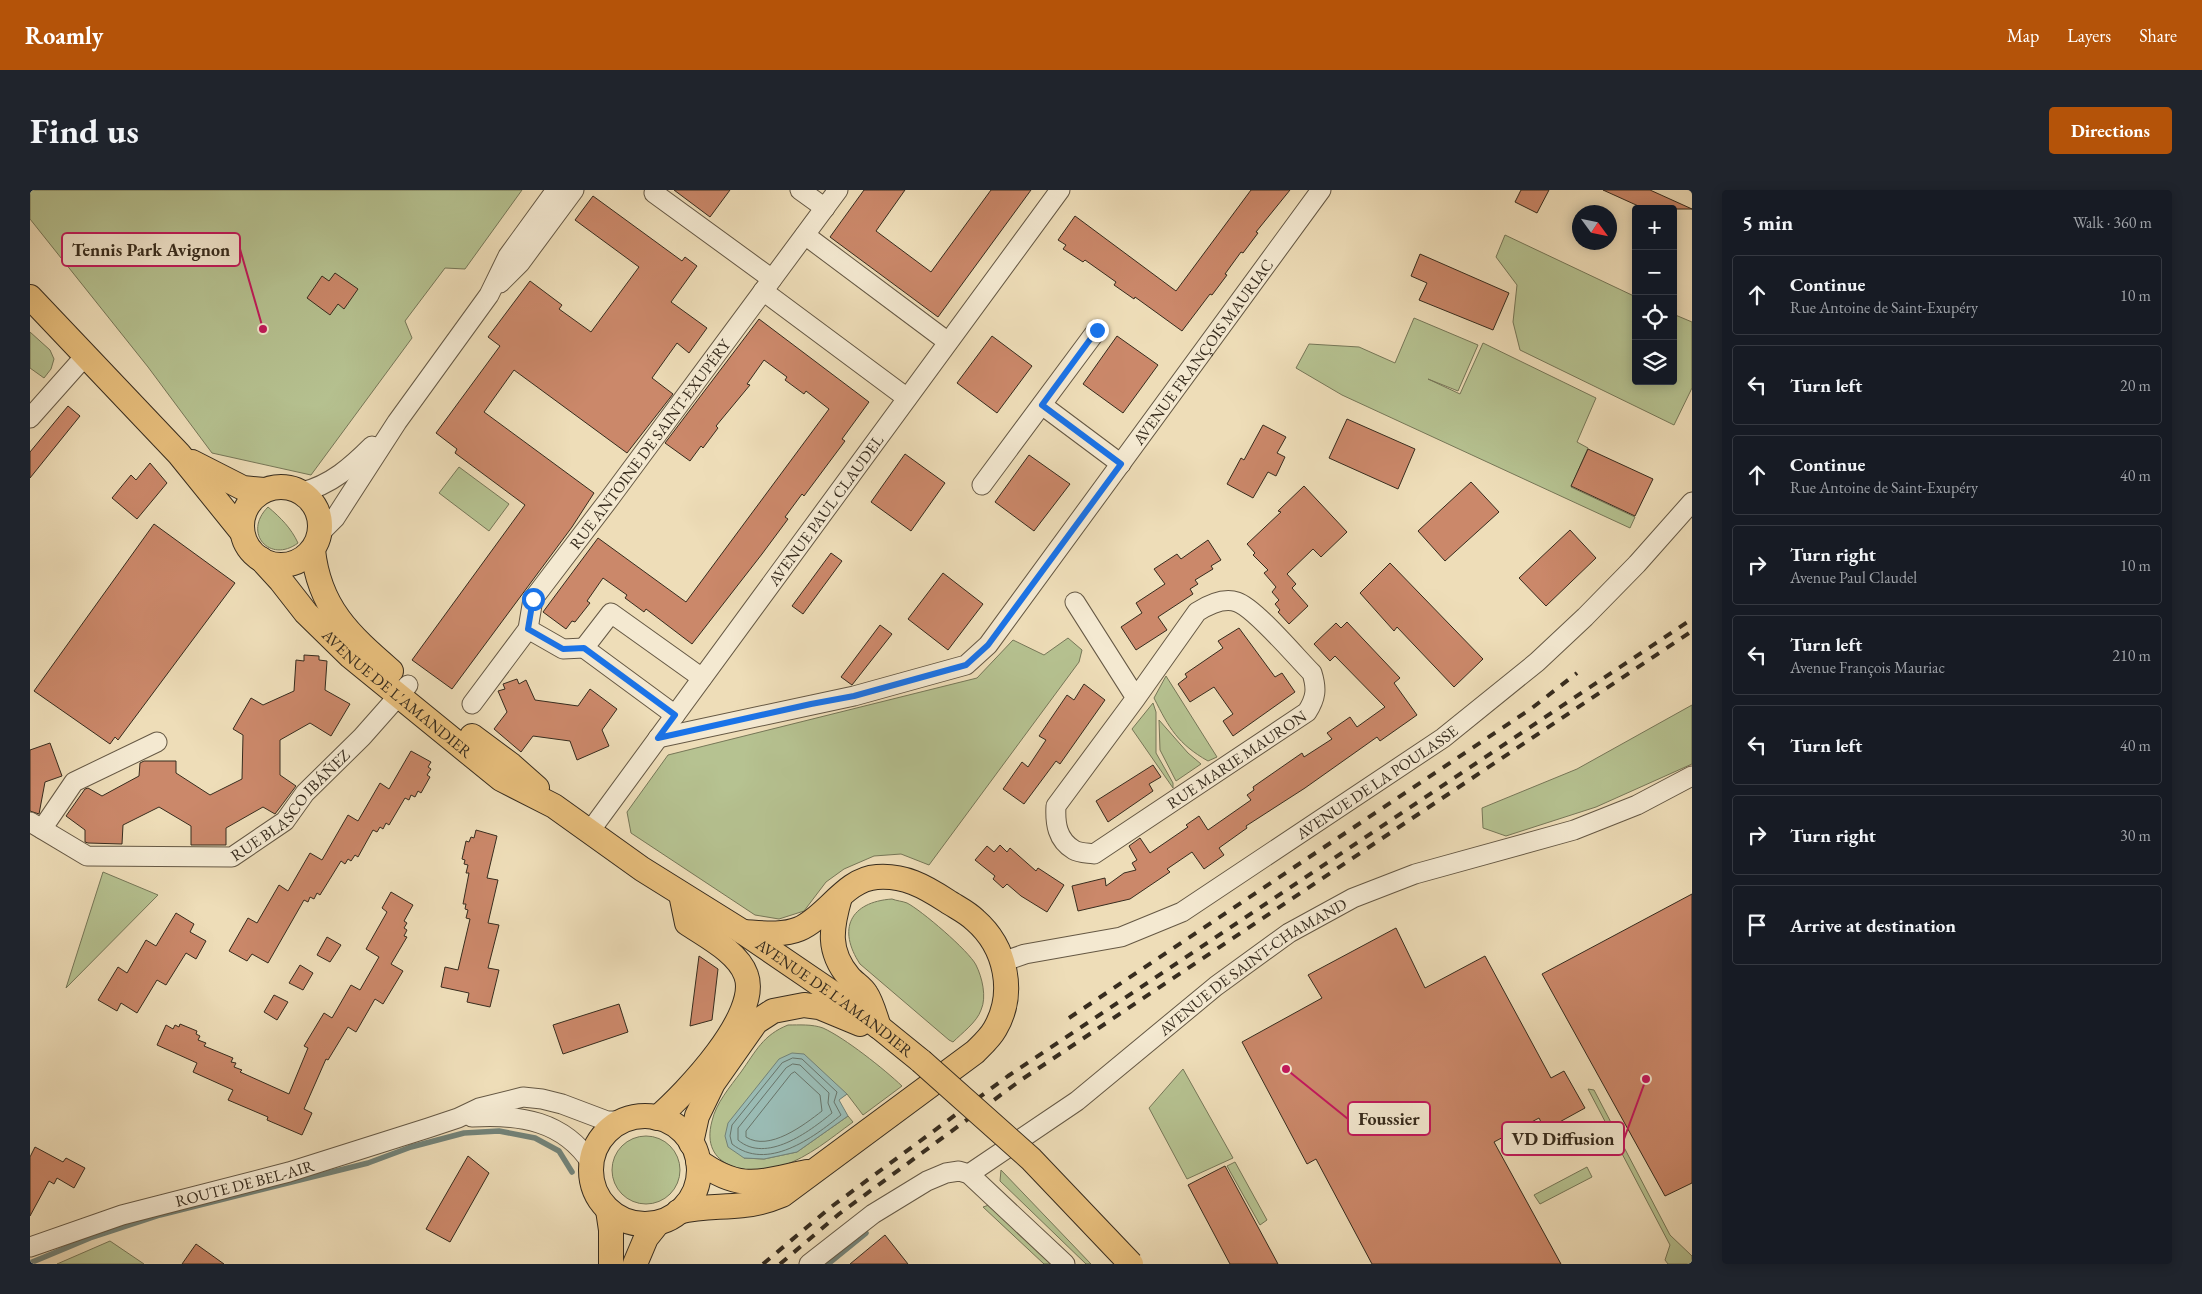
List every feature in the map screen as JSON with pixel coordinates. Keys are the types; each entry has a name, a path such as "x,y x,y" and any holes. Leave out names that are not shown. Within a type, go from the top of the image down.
{"main road":[{"path":"30,297 179,454 242,532 252,552 271,564 283,565 299,560 316,541 321,521 318,509 311,499 302,492 283,486 264,490 243,488 219,478 179,454"},
{"path":"242,532 242,520 246,508 264,490"},
{"name":"AVENUE DE L'AMANDIER","path":"316,541 319,584 328,604 339,621 403,691 501,779 554,806 681,894 743,932 879,1027 1031,1159 1131,1264"},
{"name":"AVENUE DE L'AMANDIER","path":"261,559 281,581 306,614 328,636 403,691"},
{"path":"743,932 772,934 800,929 815,920 840,897 862,881 874,877 893,876 910,880 932,891 974,919 997,946 1006,975 1005,1002 995,1029 975,1052 816,1170 782,1195 767,1201 744,1205 697,1207 645,1224 631,1223 619,1218 608,1210 597,1197 591,1180 591,1163 594,1150 601,1138 611,1128 634,1117 657,1118 670,1123 682,1132 694,1152 713,1172 727,1178 755,1183 816,1170"},
{"path":"657,1118 677,1100 709,1064 732,1030 747,1003 749,989 746,975 739,962 687,923 681,894"},
{"path":"635,1264 646,1238 668,1217 688,1202 695,1189 698,1175 694,1152 697,1116 713,1083 756,1022 773,1011 804,1004 860,1024 879,1027 866,993 849,977 839,962 832,944 833,919 840,897"},
{"path":"608,1210 611,1230 611,1264"}],"street":[{"path":"489,295 508,256 556,190"},
{"path":"316,541 335,518 396,422 489,295 520,263 574,190"},
{"path":"800,190 825,208"},
{"name":"RUE ANTOINE DE SAINT-EXUPÉRY","path":"472,704 528,629 533,599 838,190"},
{"name":"AVENUE PAUL CLAUDEL","path":"590,831 1060,190"},
{"name":"AVENUE FRANÇOIS MAURIAC","path":"658,738 854,696 966,665 988,645 1321,190"},
{"path":"654,193 907,398"},
{"path":"805,235 948,342"},
{"path":"982,485 1097,330"},
{"path":"30,418 86,354"},
{"path":"1042,405 1121,464"},
{"path":"302,492 316,489 344,472 396,422"},
{"name":"AVENUE DE LA POULASSE","path":"1002,962 1025,954 1121,937 1182,912 1443,738 1537,662 1585,617 1638,564 1692,502"},
{"name":"RUE MARIE MAURON","path":"1224,601 1236,602 1251,610 1312,673 1316,685 1314,700 1307,712 1094,854 1075,850 1061,837 1055,824 1056,806 1136,698 1197,612 1208,605 1224,601"},
{"path":"1075,602 1136,698"},
{"path":"584,648 611,613 702,678"},
{"path":"528,629 563,649 584,648 675,715"},
{"name":"RUE BLASCO IBÁÑEZ","path":"36,825 87,856 232,857 285,820 305,793 362,737 403,691"},
{"path":"36,825 74,782 157,742"},
{"name":"AVENUE DE SAINT-CHAMAND","path":"969,1174 1077,1101 1216,986 1297,929 1353,898 1415,874 1574,830 1637,805 1692,776"},
{"name":"ROUTE DE BEL-AIR","path":"30,1248 122,1215 289,1172 458,1118 479,1108 523,1097 562,1104 607,1122 623,1121"},
{"name":"ROUTE DE BEL-AIR","path":"458,1118 503,1117 542,1124 570,1138 582,1149 591,1163"},
{"path":"809,1264 873,1214 927,1181 946,1173 959,1171 969,1174 1065,1264"}],"green space":[{"path":"30,190 522,190 465,269 445,268 405,321 412,338 311,475 212,453 148,367 30,219"},
{"path":"1505,235 1632,295 1632,385 1677,385 1677,316 1692,322 1692,388 1674,425 1520,350 1513,322 1517,285 1496,257"},
{"path":"1414,318 1478,345 1458,391 1428,379 1460,394 1483,343 1596,398 1577,442 1588,448 1571,487 1635,517 1630,528 1342,395 1296,368 1309,344 1359,347 1395,363"},
{"path":"30,332 50,350 54,359 51,369 44,378 30,368"},
{"path":"459,467 509,504 489,531 439,493"},
{"path":"268,507 285,524 298,543 288,549 278,550 269,548 263,543 258,527 261,517"},
{"path":"1068,638 1082,650 1079,662 929,865 901,854 874,856 844,869 826,882 804,911 779,919 755,915 631,833 627,812 668,755 977,678 1013,640 1044,655"},
{"path":"1166,676 1217,757 1208,761 1198,755 1182,742 1170,727 1154,698"},
{"path":"1153,703 1156,712 1156,753 1173,783 1173,788 1132,729"},
{"path":"1692,705 1692,764 1596,807 1506,836 1483,828 1482,808 1577,769"},
{"path":"1159,720 1188,753 1201,764 1176,781 1160,750"},
{"path":"103,872 158,895 66,988"},
{"path":"892,899 914,907 955,941 976,965 982,981 983,1005 973,1023 953,1042 860,964 853,951 849,940 849,929 857,912 878,901"},
{"path":"788,1025 806,1025 823,1028 864,1054 902,1086 863,1115 847,1094 744,1158 764,1159 797,1152 848,1116 853,1122 801,1158 769,1169 742,1169 730,1165 720,1159 713,1149 710,1137 714,1114 724,1095 761,1044 779,1029"},
{"path":"1183,1069 1233,1158 1187,1179 1149,1108"},
{"path":"1588,1089 1594,1090 1670,1235 1692,1256 1692,1264 1668,1264 1665,1260 1670,1245"},
{"path":"639,1136 653,1136 665,1141 675,1151 680,1163 680,1177 675,1189 665,1199 653,1204 639,1204 627,1199 617,1189 612,1177 612,1163 617,1151 627,1141"},
{"path":"1235,1162 1267,1220 1260,1225 1227,1166"},
{"path":"1587,1167 1592,1177 1540,1204 1534,1195"},
{"path":"1001,1170 1091,1264 1086,1264 1000,1181"},
{"path":"989,1205 1054,1264 1044,1264 983,1207"},
{"path":"110,1241 144,1264 57,1264"}],"water":[{"path":"792,1053 804,1054 847,1094 839,1100 848,1116 797,1152 764,1159 744,1158 728,1147 725,1136 728,1123 779,1059"}],"building":[{"path":"674,190 730,190 710,217"},
{"path":"864,190 905,190 876,231 931,272 991,190 1031,190 938,317 830,237"},
{"path":"1251,190 1290,190 1256,232 1258,233 1243,253 1241,252 1212,295 1210,294 1182,331 1135,297 1134,299 1114,285 1116,282 1085,260 1083,262 1063,249 1066,245 1058,240 1075,216 1176,291"},
{"path":"1521,190 1549,190 1537,213 1515,202"},
{"path":"1603,190 1650,190 1692,209 1677,209 1677,205 1636,205"},
{"path":"593,196 682,261 685,257 697,266 671,302 707,328 689,353 677,343 652,378 673,394 627,453 514,370 484,412 594,493 572,527 452,689 412,660 525,505 455,453 457,449 436,433 500,346 488,337 530,281 562,305 559,309 591,332 639,267 575,220"},
{"path":"1420,254 1509,293 1493,330 1419,300 1427,283 1411,276"},
{"path":"335,273 358,289 344,309 338,304 330,315 307,298 322,276 329,281"},
{"path":"759,319 869,402 842,439 845,441 804,496 802,494 785,517 788,519 692,644 646,609 644,612 625,598 627,595 603,578 587,601 590,603 575,622 572,621 566,629 543,612 598,538 686,602 829,409 806,391 804,394 785,380 787,377 764,360 747,384 750,385 716,426 718,428 703,448 701,446 690,461 665,443"},
{"path":"992,336 1032,366 997,413 957,383"},
{"path":"1117,336 1158,365 1123,413 1083,384"},
{"path":"68,406 80,416 30,478 30,452"},
{"path":"1347,419 1415,449 1398,489 1329,458"},
{"path":"1263,425 1286,437 1277,453 1285,457 1276,476 1268,472 1253,498 1227,484 1241,458 1244,460"},
{"path":"1588,449 1653,479 1635,516 1571,486"},
{"path":"905,454 945,483 911,531 871,502"},
{"path":"1029,455 1070,484 1034,531 995,502"},
{"path":"150,463 167,483 137,519 112,498 131,475 136,480"},
{"path":"1471,482 1499,512 1445,561 1418,531"},
{"path":"1304,486 1347,532 1321,557 1313,549 1287,574 1296,584 1292,588 1308,606 1289,624 1278,612 1280,610 1275,604 1279,600 1272,592 1276,587 1264,573 1268,570 1253,555 1255,553 1247,544 1281,512 1278,511"},
{"path":"154,524 235,583 118,740 115,737 110,744 34,691"},
{"path":"1570,530 1596,558 1546,606 1519,578"},
{"path":"1208,540 1221,560 1211,566 1213,569 1195,580 1198,584 1190,589 1193,594 1158,617 1167,630 1136,650 1121,627 1142,613 1136,603 1165,584 1154,569 1177,554 1181,559"},
{"path":"831,553 842,561 803,614 792,606"},
{"path":"1390,563 1483,659 1454,687 1397,627 1394,631 1360,593"},
{"path":"943,573 983,604 948,650 908,619"},
{"path":"1347,622 1400,678 1394,683 1417,715 1380,741 1377,737 1305,788 1246,826 1247,828 1219,848 1224,855 1204,869 1192,852 1167,869 1170,872 1130,899 1078,911 1072,886 1105,878 1106,886 1124,873 1136,870 1132,863 1137,860 1129,846 1140,838 1150,853 1188,827 1186,825 1199,816 1208,830 1251,800 1247,795 1254,790 1253,787 1302,753 1304,757 1332,739 1327,733 1350,717 1357,727 1385,707 1335,656 1330,661 1314,644 1336,623 1341,628"},
{"path":"880,625 892,634 852,685 841,677"},
{"path":"1239,628 1275,677 1282,673 1295,692 1233,736 1223,721 1233,714 1214,687 1190,702 1178,684 1187,677 1185,674 1223,648 1218,641"},
{"path":"304,655 319,656 319,660 327,661 325,690 350,704 331,736 310,723 280,740 280,775 296,786 275,814 263,807 226,828 226,845 191,845 191,826 159,807 123,825 122,844 85,842 85,830 66,816 85,789 88,788 102,796 139,776 140,763 144,761 176,761 176,773 210,795 242,779 243,735 233,729 251,698 263,705 294,691 296,660 304,661"},
{"path":"517,679 519,684 526,680 535,700 578,706 590,689 617,709 602,730 609,746 577,760 570,741 533,736 521,752 494,729 507,712 498,691 505,689 503,684"},
{"path":"1084,684 1105,700 1060,764 1056,761 1024,804 1003,789 1022,762 1028,767 1046,740 1039,736 1067,695 1074,700"},
{"path":"50,743 62,776 45,782 39,814 30,811 30,750"},
{"path":"411,751 431,762 428,767 431,769 427,775 430,777 421,793 418,791 415,797 411,795 409,800 405,798 389,825 386,823 383,829 380,827 377,832 373,830 358,857 355,855 351,861 348,859 345,864 341,861 320,895 317,893 314,899 310,897 308,902 304,900 268,963 252,954 247,961 229,951 248,918 257,923 279,885 288,891 310,853 322,860 348,815 358,821 380,783 389,789"},
{"path":"1153,765 1161,777 1149,784 1153,791 1108,822 1096,801"},
{"path":"476,830 497,836 487,878 498,880 488,923 499,925 488,968 499,970 490,1007 467,1002 469,993 441,987 445,967 458,970 470,919 466,918 468,910 465,909 466,904 463,904 469,873 466,873 468,865 464,864 465,860 462,859 466,841 469,842 471,837 474,838"},
{"path":"1000,845 1007,852 1010,848 1036,871 1038,868 1064,885 1047,912 1021,896 1007,884 1003,888 993,879 995,876 975,860 987,846 994,852"},
{"path":"391,892 413,905 404,921 407,923 404,928 407,930 404,936 407,937 391,964 403,971 383,1004 375,999 356,1032 348,1027 328,1060 326,1059 304,1109 312,1113 302,1135 267,1120 268,1117 228,1100 233,1090 193,1072 197,1063 157,1045 166,1025 173,1029 175,1025 179,1027 180,1024 197,1031 196,1034 200,1036 198,1040 206,1043 204,1046 233,1058 231,1062 236,1063 234,1067 242,1070 240,1072 289,1094 308,1048 304,1046 324,1013 332,1018 351,985 360,990 379,957 366,949 387,912 382,908"},
{"path":"1692,894 1692,1183 1665,1196 1542,974"},
{"path":"176,913 194,924 190,932 206,941 196,959 186,953 166,985 157,980 137,1013 121,1003 117,1011 98,1000 118,967 127,973 146,940 156,946"},
{"path":"1396,928 1425,988 1485,956 1551,1078 1564,1071 1585,1108 1545,1130 1539,1118 1494,1142 1561,1264 1372,1264 1316,1159 1307,1164 1242,1042 1322,998 1308,975"},
{"path":"327,937 341,945 330,962 317,955"},
{"path":"699,956 718,969 712,1020 690,1026"},
{"path":"300,965 313,973 303,990 289,983"},
{"path":"274,995 288,1002 277,1020 264,1012"},
{"path":"619,1004 628,1032 563,1054 553,1025"},
{"path":"35,1147 63,1162 66,1158 85,1168 74,1188 57,1178 54,1184 49,1181 30,1216 30,1157"},
{"path":"468,1156 489,1173 450,1242 426,1229"},
{"path":"1225,1166 1278,1264 1230,1264 1188,1185"},
{"path":"885,1235 908,1264 850,1264"},
{"path":"196,1244 224,1264 182,1264"}],"waterway":[{"path":"30,1263 90,1238 160,1215 368,1163 411,1147 464,1133 499,1131 535,1138 559,1151 572,1172"},
{"path":"828,1264 866,1233"}],"railway":[{"path":"763,1264 831,1207 1008,1076 1692,619"},
{"path":"780,1264 839,1214 1021,1080 1692,631"},
{"path":"1069,1018 1532,708 1577,673"}],"place":[{"name":"Tennis Park Avignon","path":"263,329"},
{"name":"Foussier","path":"1286,1069"},
{"name":"VD Diffusion","path":"1646,1079"}],"route":[{"path":"533,599 528,629 563,649 584,648 675,715 658,738 854,696 966,665 988,645 1121,464 1042,405 1097,330"}]}
